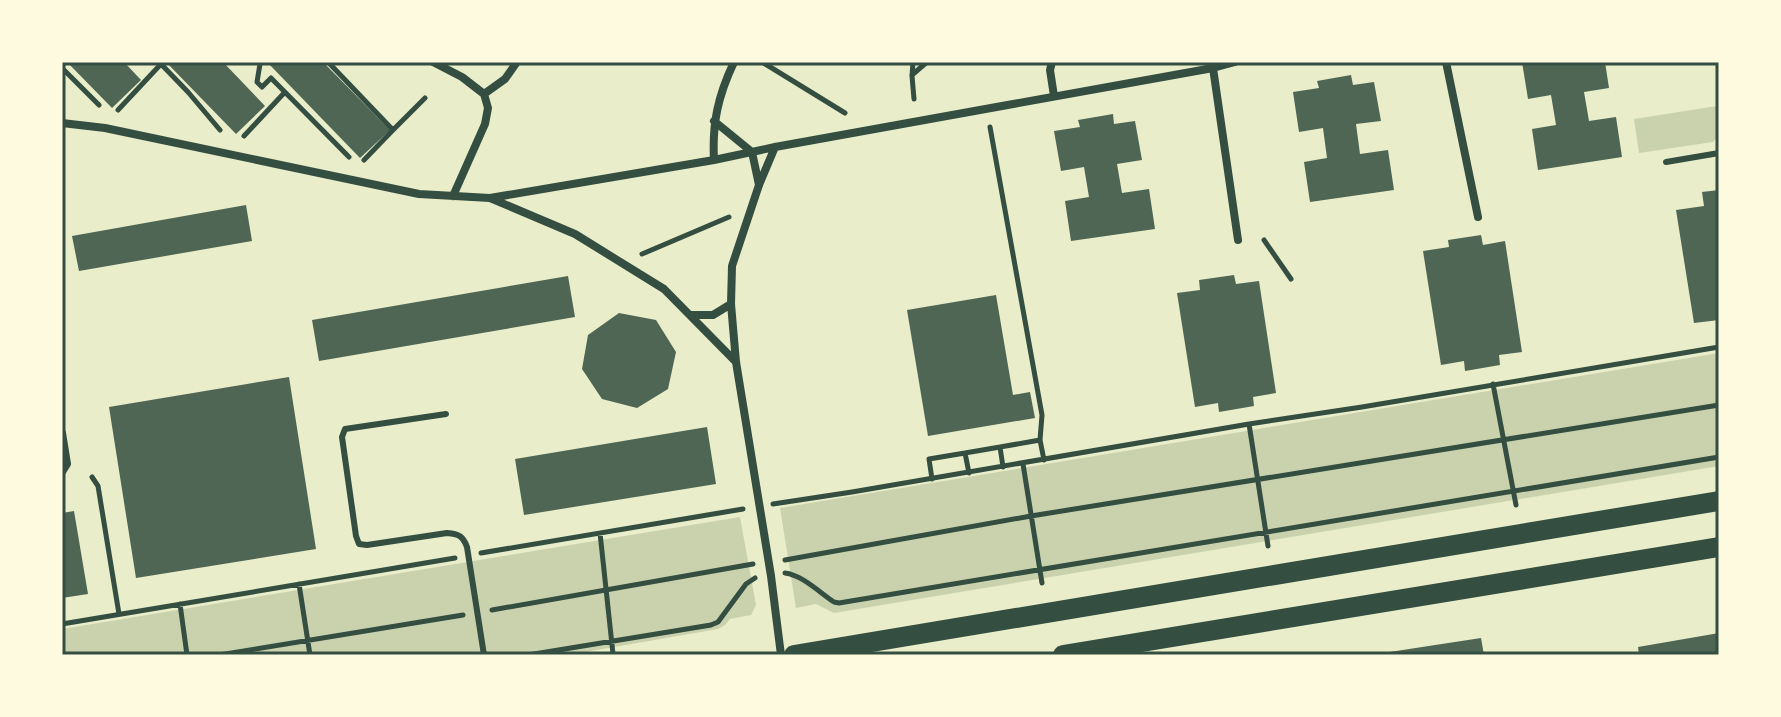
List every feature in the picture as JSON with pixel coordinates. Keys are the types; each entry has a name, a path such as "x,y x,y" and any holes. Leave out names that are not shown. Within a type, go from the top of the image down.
{"main road":[{"path":"794,655 1719,501"},
{"path":"1063,655 1719,547"}],"street":[{"path":"433,62 462,77 484,94 488,108 485,124 453,196"},
{"path":"484,94 505,79 517,62"},
{"path":"714,160 714,121 727,75 734,62"},
{"path":"1052,62 1050,70 1054,96"},
{"path":"62,123 120,131 419,194 490,198 714,160 1235,62"},
{"path":"1446,62 1478,217"},
{"path":"1213,68 1238,240"},
{"path":"714,121 752,152 759,185"},
{"path":"775,147 732,266 731,304 736,362 781,655"},
{"path":"490,198 575,234 664,289 736,362"},
{"path":"690,315 713,315 731,304"},
{"path":"62,433 67,464 62,472"}],"lane":[{"path":"1666,162 1719,153"},
{"path":"446,414 345,429 342,437 356,536 359,544 367,545 447,533 459,534 469,555 484,655"}],"path":[{"path":"258,62 257,82 262,87 271,78 349,157"},
{"path":"328,62 393,130"},
{"path":"762,62 845,113"},
{"path":"913,62 914,99"},
{"path":"912,76 927,62"},
{"path":"118,110 160,63 220,130"},
{"path":"62,68 99,105"},
{"path":"244,136 285,92"},
{"path":"364,160 425,98"},
{"path":"990,127 1042,415 1040,440 1044,460"},
{"path":"642,254 729,217"},
{"path":"1264,240 1291,279"},
{"path":"62,624 1719,347"},
{"path":"1493,384 1516,505"},
{"path":"783,560 1031,516 1719,405"},
{"path":"1249,424 1268,546"},
{"path":"932,479 929,459 1040,440"},
{"path":"1000,447 1003,467"},
{"path":"965,453 969,473"},
{"path":"785,573 798,577 839,603 1719,457"},
{"path":"1023,464 1042,583"},
{"path":"92,477 98,486 119,614"},
{"path":"600,533 613,654"},
{"path":"528,655 718,622 754,578"},
{"path":"299,584 310,655"},
{"path":"180,604 187,655"}],"green space":[{"path":"1717,106 1719,135 1713,142 1639,153 1634,119"},
{"path":"1719,353 1719,466 834,613 816,604 796,608 780,508"},
{"path":"740,517 756,605 751,615 730,619 718,629 568,655 62,655 62,629"}],"building":[{"path":"67,62 124,62 141,80 112,108"},
{"path":"166,62 223,62 265,106 236,134"},
{"path":"267,62 323,62 390,130 360,158"},
{"path":"1522,62 1605,62 1609,88 1584,92 1589,121 1616,117 1622,157 1538,170 1532,129 1556,125 1551,95 1528,99"},
{"path":"1351,75 1353,85 1374,82 1381,121 1356,124 1360,154 1388,150 1394,190 1310,202 1304,162 1327,158 1323,128 1299,132 1293,92 1319,88 1317,81"},
{"path":"1113,114 1114,124 1135,121 1142,160 1117,164 1122,193 1149,189 1155,229 1071,241 1065,201 1089,197 1084,167 1061,171 1054,131 1080,127 1078,120"},
{"path":"1719,190 1719,320 1694,323 1676,210 1704,206 1702,192"},
{"path":"246,205 252,241 79,271 72,236"},
{"path":"1481,235 1483,245 1505,241 1522,352 1499,355 1500,365 1465,371 1464,361 1441,365 1423,251 1449,247 1448,240"},
{"path":"1234,275 1236,284 1259,281 1276,393 1253,397 1254,406 1219,412 1218,403 1195,407 1177,293 1200,290 1199,280"},
{"path":"568,276 575,317 319,361 312,320"},
{"path":"996,295 1013,395 1030,392 1035,418 928,436 907,310"},
{"path":"619,313 656,320 676,352 668,389 637,408 602,399 582,369 588,335"},
{"path":"289,377 316,549 136,578 109,407"},
{"path":"707,427 716,484 524,515 515,459"},
{"path":"74,511 88,594 62,598 62,513"},
{"path":"1719,633 1719,655 1639,655 1638,647"},
{"path":"1481,638 1484,655 1383,655 1383,653"}]}
